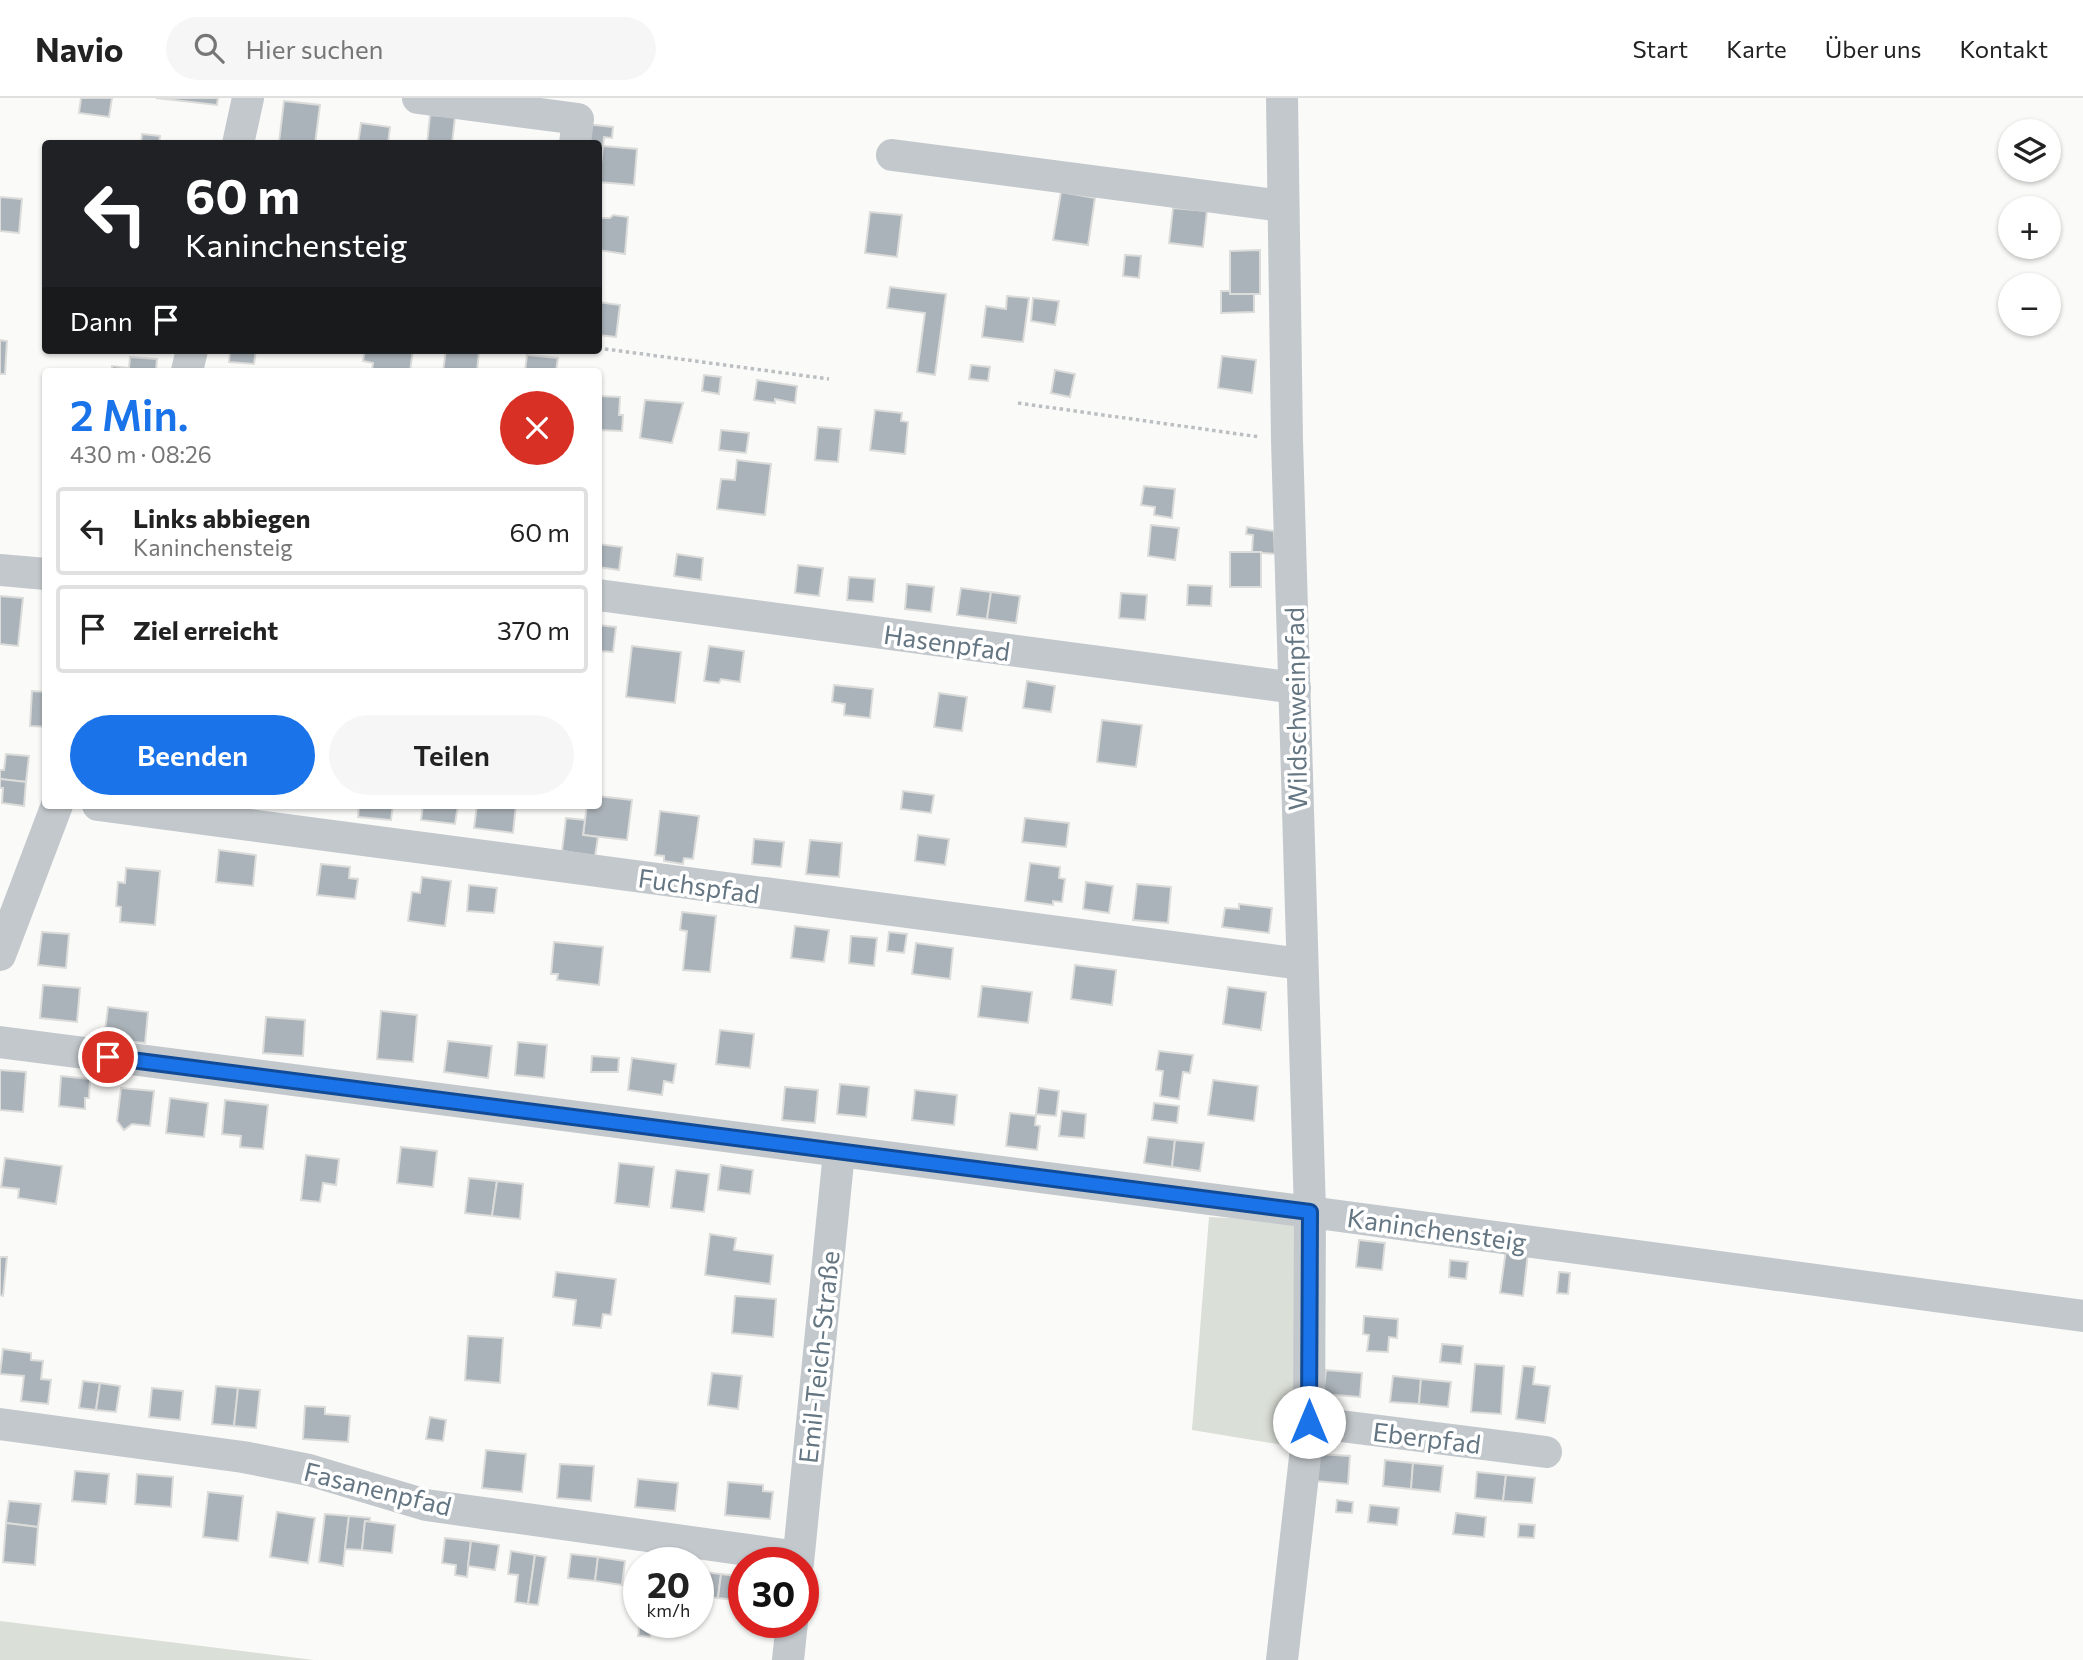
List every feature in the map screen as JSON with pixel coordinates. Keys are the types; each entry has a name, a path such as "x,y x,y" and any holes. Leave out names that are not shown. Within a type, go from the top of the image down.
{"street":[{"path":"239,140 248,98"},
{"path":"418,98 578,119 575,140"},
{"name":"Wildschweinpfad","path":"1282,98 1287,441 1310,1212 1309,1422 1282,1660"},
{"path":"892,155 1283,206"},
{"path":"0,570 42,574"},
{"name":"Hasenpfad","path":"602,596 1295,688"},
{"path":"0,955 55,809"},
{"name":"Fuchspfad","path":"128,809 1301,964"},
{"name":"Kaninchensteig","path":"0,1042 1310,1212 2083,1316"},
{"name":"Emil-Teich-Straße","path":"799,1547 839,1152"},
{"name":"Eberpfad","path":"1309,1422 1546,1452"},
{"name":"Fasanenpfad","path":"0,1423 243,1457 309,1470 426,1504 728,1549"},
{"path":"788,1660 790,1638"}],"path":[{"path":"602,349 829,379"},
{"path":"1018,403 1287,441"}],"shaded area":[{"path":"1209,1217 1296,1221 1295,1447 1192,1430"},
{"path":"0,1621 314,1660 0,1660"}],"building":[{"path":"81,98 112,98 109,117 79,113"},
{"path":"156,98 218,98 217,105"},
{"path":"284,101 320,105 316,140 279,140"},
{"path":"430,115 455,117 452,140 427,140"},
{"path":"361,123 390,127 388,140 359,140"},
{"path":"586,124 613,127 612,138 604,137 603,146 602,140 584,140"},
{"path":"142,134 160,136 160,140 141,140"},
{"path":"603,146 637,149 634,185 602,182"},
{"path":"1061,192 1095,198 1088,245 1053,240"},
{"path":"0,197 22,199 19,233 0,231"},
{"path":"1173,208 1207,211 1203,247 1169,243"},
{"path":"870,212 902,215 897,257 865,253"},
{"path":"613,215 628,217 625,254 602,251 602,218 610,218"},
{"path":"1260,250 1260,294 1230,294 1230,251"},
{"path":"1125,255 1141,256 1139,278 1123,276"},
{"path":"890,287 946,294 935,375 917,372 925,313 887,308"},
{"path":"1221,291 1230,291 1230,294 1254,294 1254,312 1221,313"},
{"path":"1007,296 1029,298 1023,342 982,337 986,306 1006,309"},
{"path":"1033,298 1059,301 1055,325 1031,321"},
{"path":"602,303 620,305 616,337 602,335"},
{"path":"0,340 7,341 5,374 0,374"},
{"path":"230,354 255,354 254,364 229,362"},
{"path":"364,354 412,354 410,368 372,368 373,363 363,361"},
{"path":"445,354 479,354 477,368 443,368"},
{"path":"527,355 558,358 556,368 525,368"},
{"path":"1222,356 1256,360 1252,393 1218,388"},
{"path":"130,357 157,359 156,368 129,368"},
{"path":"971,365 990,367 988,381 969,379"},
{"path":"1055,370 1075,374 1070,397 1051,393"},
{"path":"704,375 721,377 719,394 702,391"},
{"path":"757,380 797,386 795,403 775,399 775,403 754,400"},
{"path":"602,396 620,397 622,431 602,430"},
{"path":"645,400 683,403 672,443 640,438"},
{"path":"875,410 902,413 901,421 908,422 905,454 870,450"},
{"path":"818,427 841,429 838,462 815,460"},
{"path":"721,430 749,433 746,453 719,450"},
{"path":"737,460 771,464 765,515 717,509 721,479 735,480"},
{"path":"1144,486 1175,489 1172,518 1154,515 1155,507 1141,505"},
{"path":"1151,525 1179,528 1175,560 1148,556"},
{"path":"1247,527 1274,531 1275,554 1252,552 1253,535 1246,534"},
{"path":"602,544 622,547 619,570 602,568"},
{"path":"1230,552 1261,552 1261,587 1230,587"},
{"path":"677,554 703,558 701,580 674,576"},
{"path":"798,565 823,568 819,596 795,593"},
{"path":"849,577 875,579 873,602 847,600"},
{"path":"907,584 934,587 931,612 905,609"},
{"path":"1188,585 1212,586 1211,606 1187,605"},
{"path":"961,588 991,592 987,619 957,615"},
{"path":"991,592 1020,596 1016,623 987,619"},
{"path":"1121,593 1147,595 1145,620 1119,618"},
{"path":"0,596 23,598 18,646 0,644"},
{"path":"602,625 616,627 613,652 602,651"},
{"path":"632,646 681,652 675,703 626,697"},
{"path":"709,646 744,651 740,682 721,679 719,683 704,681"},
{"path":"1027,681 1055,686 1051,712 1023,708"},
{"path":"834,685 873,689 870,718 844,715 845,704 832,702"},
{"path":"32,691 42,692 42,727 30,726"},
{"path":"939,693 967,697 962,731 934,727"},
{"path":"1102,720 1142,725 1136,767 1097,762"},
{"path":"6,754 29,756 26,782 0,779 0,770 4,770"},
{"path":"0,779 26,782 24,806 2,803 3,788 0,788"},
{"path":"903,791 934,795 931,813 901,809"},
{"path":"602,796 632,800 627,840 583,835 586,809 602,809"},
{"path":"359,809 392,809 391,820 358,817"},
{"path":"422,809 457,809 455,824 421,820"},
{"path":"476,809 516,809 513,833 474,828"},
{"path":"660,811 699,816 693,859 684,858 683,864 664,861 664,856 655,855"},
{"path":"566,818 585,820 583,835 598,837 595,856 562,851"},
{"path":"1025,818 1069,823 1066,847 1022,842"},
{"path":"918,835 949,839 945,865 915,861"},
{"path":"754,839 784,842 781,867 752,864"},
{"path":"810,840 842,843 839,877 806,874"},
{"path":"219,850 256,855 253,886 216,882"},
{"path":"1030,863 1060,867 1059,878 1065,879 1062,902 1053,901 1053,905 1025,901"},
{"path":"321,864 350,867 349,878 358,879 355,899 317,895"},
{"path":"126,868 160,871 155,925 120,922 121,907 116,906 118,882 125,883"},
{"path":"422,877 451,881 445,926 408,921 412,892 420,893"},
{"path":"1086,882 1113,886 1109,913 1083,909"},
{"path":"1137,884 1171,887 1168,923 1133,920"},
{"path":"469,885 497,888 494,913 467,911"},
{"path":"1239,904 1272,908 1269,933 1222,927 1225,908 1239,909"},
{"path":"682,912 716,916 710,972 683,970 687,931 680,930"},
{"path":"795,926 829,930 824,962 791,958"},
{"path":"42,932 69,934 66,968 38,965"},
{"path":"889,932 907,934 904,953 887,951"},
{"path":"851,936 877,938 874,966 849,963"},
{"path":"554,942 603,947 599,985 557,980 558,974 551,974"},
{"path":"916,943 953,948 950,979 912,974"},
{"path":"1075,965 1116,970 1112,1005 1071,999"},
{"path":"43,985 80,988 77,1022 40,1018"},
{"path":"982,986 1032,992 1028,1023 978,1017"},
{"path":"1228,987 1266,992 1261,1030 1223,1024"},
{"path":"108,1007 148,1012 145,1043 104,1039"},
{"path":"381,1011 417,1015 413,1062 377,1059"},
{"path":"266,1017 305,1020 303,1056 263,1053"},
{"path":"720,1030 754,1034 750,1068 716,1064"},
{"path":"448,1041 492,1046 488,1078 444,1072"},
{"path":"518,1042 547,1045 544,1078 515,1075"},
{"path":"1159,1051 1193,1055 1190,1073 1183,1072 1179,1099 1160,1096 1163,1071 1156,1070"},
{"path":"592,1056 619,1058 618,1072 591,1072"},
{"path":"632,1058 676,1064 673,1083 664,1081 662,1095 628,1090"},
{"path":"0,1070 26,1072 23,1112 0,1110"},
{"path":"61,1076 90,1079 89,1098 85,1098 85,1109 59,1106"},
{"path":"1213,1080 1258,1086 1254,1121 1208,1115"},
{"path":"840,1084 869,1087 866,1117 837,1114"},
{"path":"785,1087 818,1090 815,1123 782,1120"},
{"path":"121,1088 154,1091 150,1126 132,1124 124,1130 117,1121"},
{"path":"1039,1088 1059,1091 1056,1116 1036,1114"},
{"path":"915,1090 957,1095 954,1125 912,1120"},
{"path":"170,1098 208,1103 204,1137 166,1133"},
{"path":"225,1100 268,1105 263,1149 240,1147 241,1136 222,1134"},
{"path":"1154,1103 1179,1106 1177,1123 1152,1120"},
{"path":"1062,1111 1086,1114 1084,1138 1059,1136"},
{"path":"1010,1113 1036,1116 1035,1125 1040,1126 1037,1150 1006,1146"},
{"path":"1148,1137 1175,1140 1172,1167 1144,1163"},
{"path":"1175,1140 1204,1143 1200,1171 1172,1167"},
{"path":"401,1147 437,1151 433,1187 397,1183"},
{"path":"306,1155 339,1159 336,1185 323,1183 320,1202 301,1200"},
{"path":"5,1158 62,1166 56,1204 18,1198 19,1189 1,1187"},
{"path":"619,1163 654,1167 649,1207 615,1203"},
{"path":"721,1165 753,1170 750,1194 718,1190"},
{"path":"676,1170 709,1174 704,1212 671,1208"},
{"path":"469,1178 497,1181 492,1216 465,1213"},
{"path":"497,1181 523,1184 520,1219 492,1216"},
{"path":"710,1234 736,1238 734,1250 773,1255 770,1284 705,1275"},
{"path":"1359,1240 1385,1243 1382,1270 1356,1267"},
{"path":"1506,1250 1528,1253 1523,1296 1500,1293"},
{"path":"0,1257 7,1257 3,1296 0,1295"},
{"path":"1450,1260 1468,1262 1466,1279 1449,1277"},
{"path":"556,1272 616,1279 611,1315 603,1314 601,1328 573,1325 576,1300 553,1297"},
{"path":"1559,1272 1570,1273 1568,1294 1557,1293"},
{"path":"735,1296 776,1299 773,1337 732,1333"},
{"path":"1364,1316 1398,1319 1397,1338 1389,1337 1388,1352 1367,1351 1369,1335 1363,1334"},
{"path":"468,1336 503,1338 500,1383 465,1380"},
{"path":"1442,1344 1463,1346 1461,1364 1440,1362"},
{"path":"3,1349 31,1353 31,1360 43,1361 41,1379 51,1380 48,1404 21,1401 24,1376 0,1374"},
{"path":"1475,1364 1504,1366 1501,1414 1471,1412"},
{"path":"1523,1366 1535,1367 1533,1384 1550,1386 1545,1423 1516,1419"},
{"path":"1326,1370 1362,1373 1360,1397 1323,1394"},
{"path":"712,1373 742,1376 738,1409 708,1405"},
{"path":"1393,1376 1421,1379 1419,1404 1390,1402"},
{"path":"1421,1379 1451,1382 1448,1407 1419,1404"},
{"path":"83,1381 100,1383 96,1410 79,1408"},
{"path":"100,1383 120,1386 116,1412 96,1410"},
{"path":"216,1386 238,1388 234,1426 212,1424"},
{"path":"152,1388 183,1391 180,1420 149,1417"},
{"path":"238,1388 260,1390 256,1428 234,1426"},
{"path":"305,1406 325,1407 325,1414 350,1416 348,1442 303,1439"},
{"path":"430,1417 446,1420 443,1441 426,1439"},
{"path":"486,1450 526,1454 522,1492 482,1488"},
{"path":"1319,1454 1350,1456 1348,1484 1316,1481"},
{"path":"1385,1460 1413,1463 1411,1489 1383,1486"},
{"path":"1413,1463 1443,1466 1440,1492 1411,1489"},
{"path":"560,1464 594,1466 591,1501 557,1498"},
{"path":"75,1471 109,1474 106,1504 72,1501"},
{"path":"1477,1472 1506,1475 1503,1501 1475,1498"},
{"path":"137,1474 173,1477 171,1507 135,1504"},
{"path":"1506,1475 1535,1478 1532,1503 1503,1501"},
{"path":"638,1479 678,1483 675,1511 635,1507"},
{"path":"728,1482 763,1485 763,1491 773,1492 770,1519 725,1515"},
{"path":"208,1492 243,1496 238,1541 203,1537"},
{"path":"1337,1500 1353,1502 1352,1513 1336,1512"},
{"path":"9,1501 41,1504 38,1527 6,1523"},
{"path":"1370,1505 1399,1508 1397,1525 1368,1522"},
{"path":"277,1512 315,1518 308,1563 270,1557"},
{"path":"1456,1513 1486,1517 1484,1537 1453,1534"},
{"path":"325,1514 349,1516 343,1566 319,1562"},
{"path":"349,1516 370,1518 370,1522 365,1521 362,1550 345,1549"},
{"path":"365,1521 395,1525 392,1553 362,1550"},
{"path":"6,1523 38,1527 35,1565 3,1562"},
{"path":"1519,1524 1535,1525 1534,1538 1518,1537"},
{"path":"445,1538 471,1541 467,1577 455,1575 456,1565 442,1563"},
{"path":"471,1541 499,1545 495,1570 468,1566"},
{"path":"511,1551 535,1555 528,1604 515,1602 518,1575 508,1574"},
{"path":"571,1554 598,1557 595,1581 568,1578"},
{"path":"535,1555 546,1557 538,1605 528,1604"},
{"path":"598,1557 623,1561 622,1585 595,1581"},
{"path":"714,1573 721,1574 718,1598 714,1598"},
{"path":"721,1574 728,1575 728,1599 718,1598"}],"route":[{"path":"108,1057 1310,1212 1309,1422"}]}
